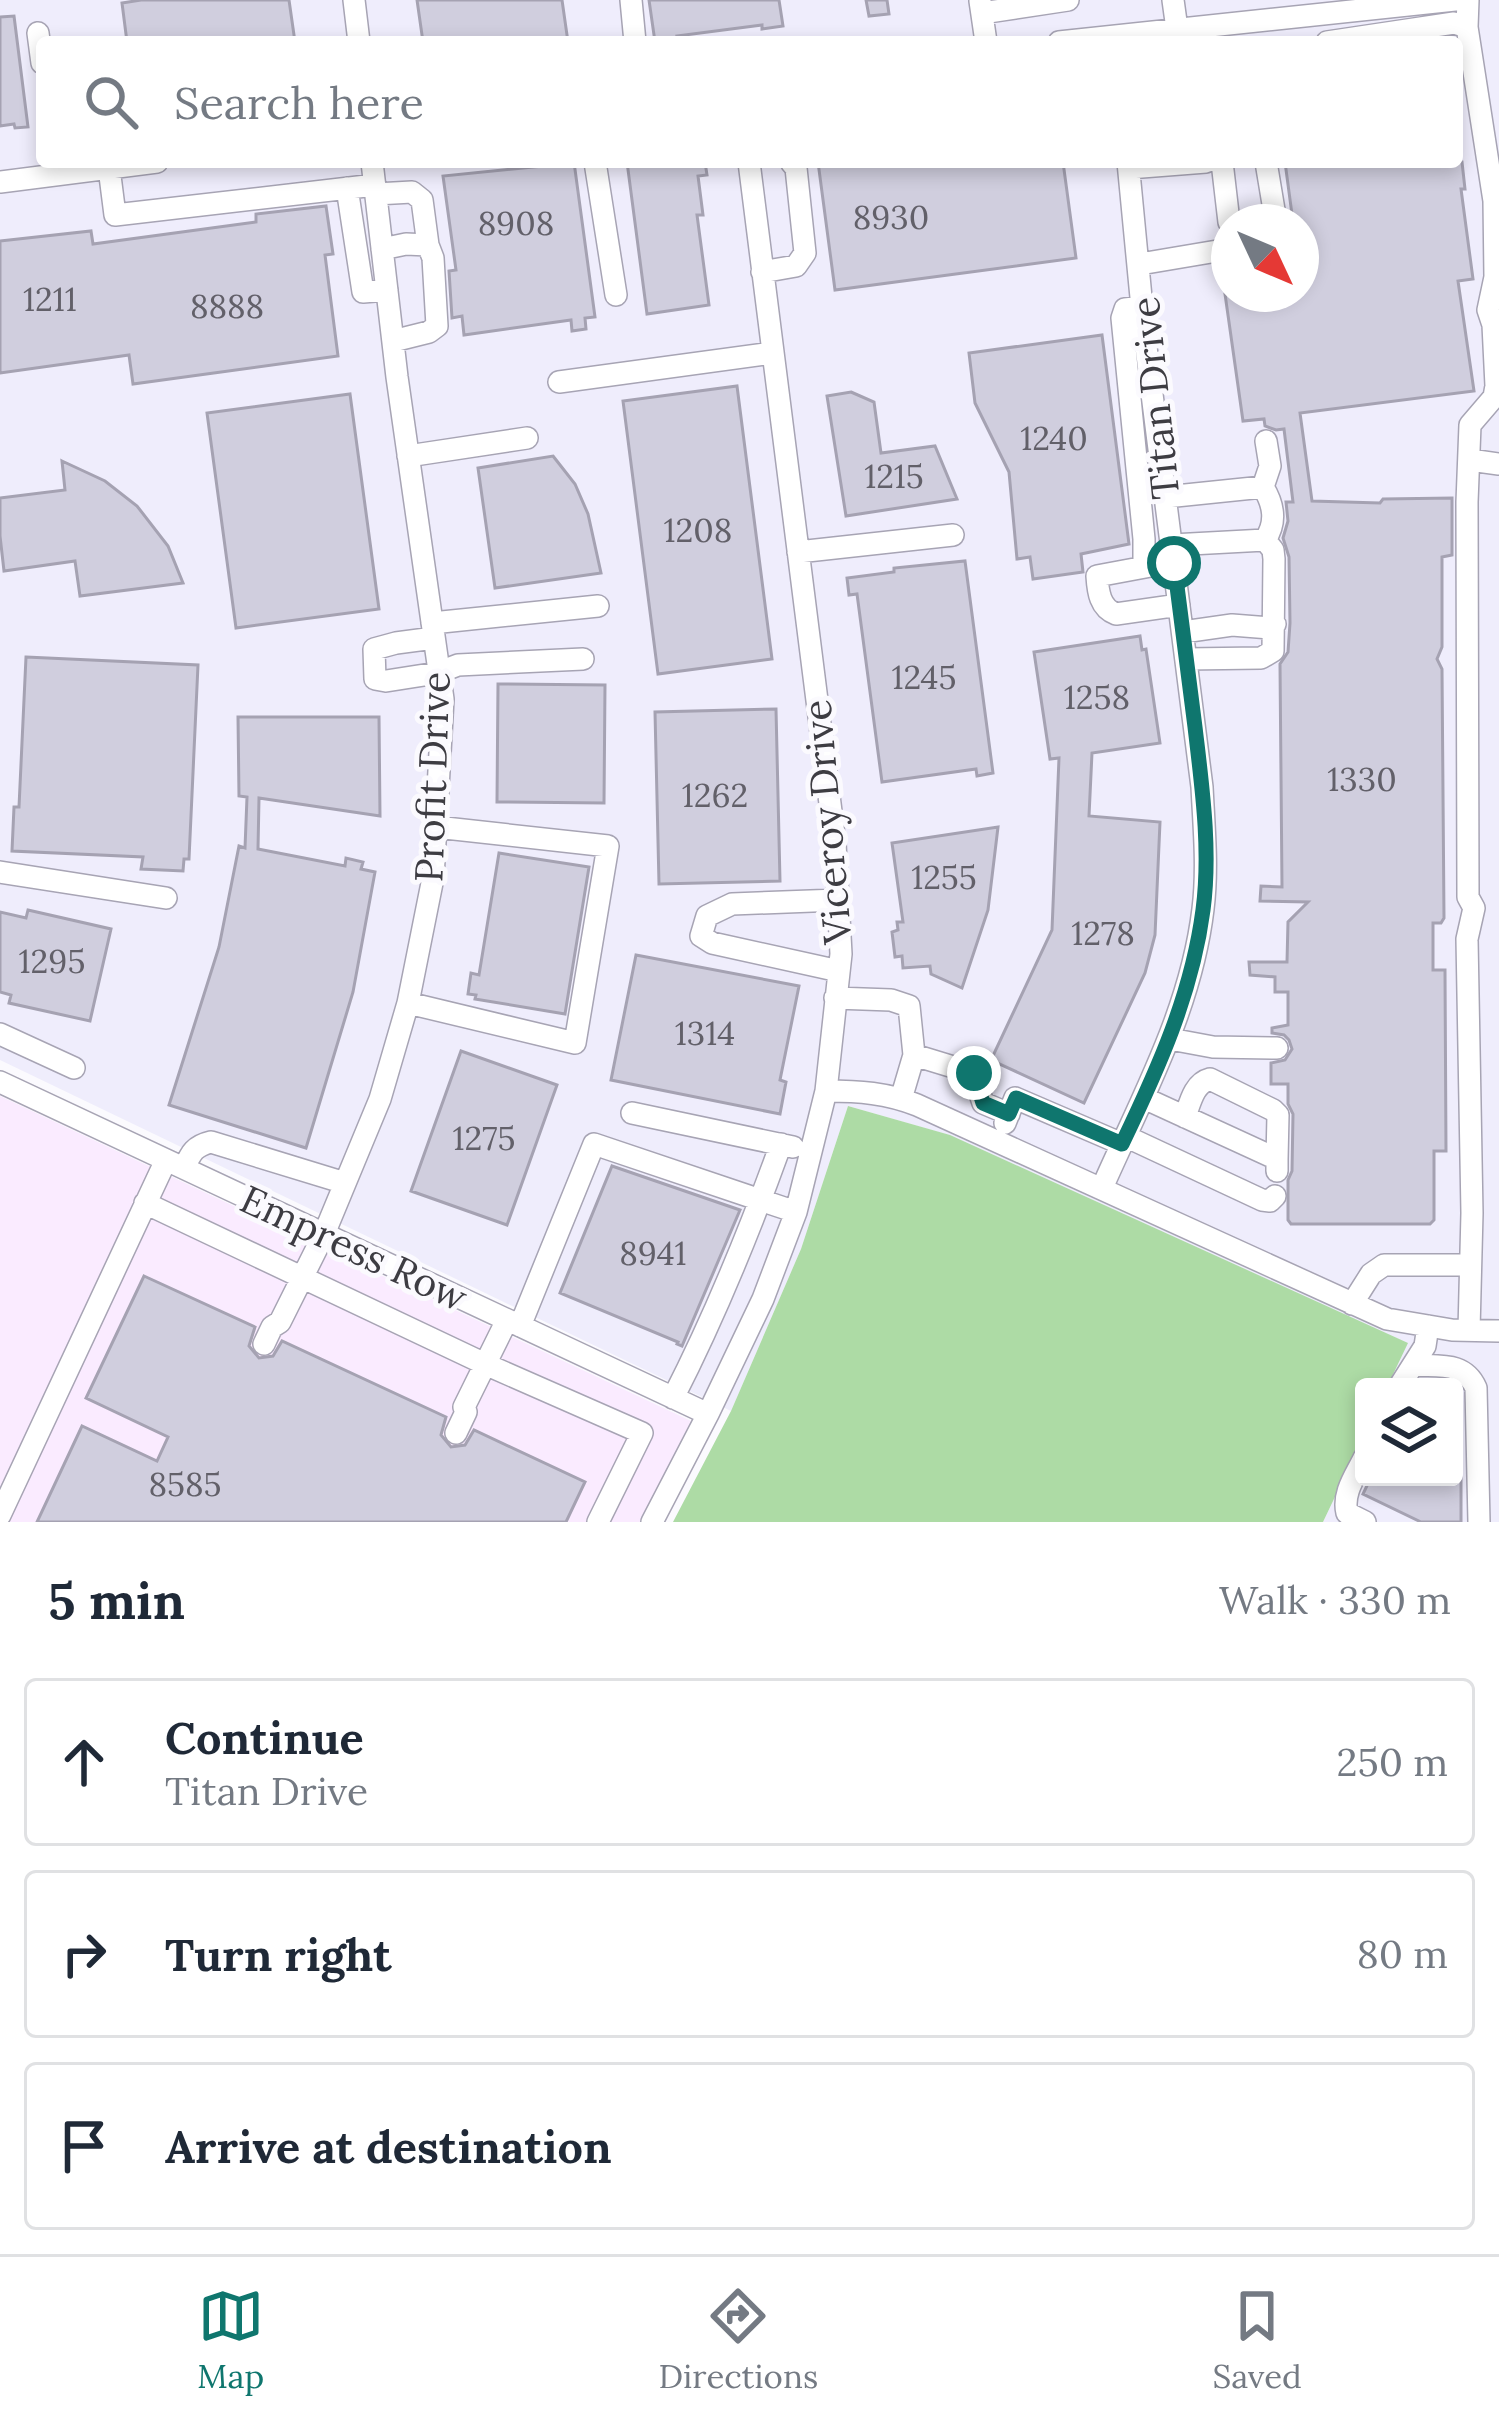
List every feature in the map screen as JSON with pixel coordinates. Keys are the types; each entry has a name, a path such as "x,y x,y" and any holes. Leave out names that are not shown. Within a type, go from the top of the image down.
{"street":[{"path":"354,0 358,36"},
{"path":"631,0 634,36"},
{"path":"981,7 1068,0"},
{"path":"1174,0 1177,28"},
{"path":"1130,36 1279,18 1312,7 1455,0"},
{"path":"1468,0 1467,27 1494,201 1495,277 1488,310 1493,325 1494,397 1470,425 1468,897 1478,911 1499,912"},
{"path":"1279,18 1282,36"},
{"path":"1367,36 1454,23 1467,27"},
{"path":"38,32 39,36"},
{"path":"0,182 57,168 109,168 115,215 347,188 374,180 412,192 422,200 433,258 437,326 393,341"},
{"path":"596,168 616,295"},
{"name":"Viceroy Drive","path":"652,1522 763,1299 796,1212 826,1091 841,954 835,843 752,168"},
{"path":"762,272 796,266 805,253 796,168"},
{"name":"Titan Drive","path":"1102,1189 1170,1039 1192,969 1203,907 1202,787 1129,168"},
{"path":"1223,168 1227,204"},
{"path":"1267,168 1273,204"},
{"name":"Profit Drive","path":"268,1346 272,1327 280,1322 324,1234 380,1099 408,1003 433,878 442,699 374,180"},
{"path":"347,188 363,292 387,290"},
{"path":"382,249 428,245"},
{"path":"1140,264 1211,252"},
{"path":"1143,307 1125,309 1122,318 1144,567"},
{"path":"559,382 772,353"},
{"path":"408,456 527,438"},
{"path":"1179,605 1116,614 1108,611 1099,596 1097,577 1144,567 1173,554 1265,540 1272,529 1273,510 1263,487 1270,466 1266,441"},
{"path":"1470,460 1499,464"},
{"path":"1166,497 1263,487"},
{"path":"798,552 953,535"},
{"path":"1186,659 1269,656 1273,651 1274,559 1265,540"},
{"path":"583,658 458,665 386,681 375,680 374,649 433,630 598,606"},
{"path":"1183,632 1275,624"},
{"path":"408,1003 575,1042 608,846 436,827"},
{"path":"0,872 166,898"},
{"path":"838,900 732,904 706,916 701,936 712,943 839,970"},
{"path":"1469,1330 1472,1172 1467,939 1474,908"},
{"path":"835,998 891,1000 909,1006 914,1055 901,1099"},
{"path":"0,1034 74,1068"},
{"path":"1170,1039 1213,1047 1277,1048"},
{"path":"914,1055 974,1073 983,1103 1009,1114"},
{"path":"1144,1098 1277,1165 1278,1115 1273,1110 1210,1078 1197,1088 1185,1117"},
{"name":"Empress Row","path":"0,1082 708,1414"},
{"path":"826,1091 860,1091 901,1099 1388,1318 1428,1326 1499,1330"},
{"path":"997,1140 1016,1098 1262,1200 1276,1196"},
{"path":"632,1113 812,1151"},
{"path":"0,1514 146,1203 175,1164 199,1144 211,1142 345,1183"},
{"path":"452,1431 457,1410 464,1407 513,1323 594,1144 796,1212"},
{"path":"674,1398 781,1144"},
{"path":"228,1189 246,1152"},
{"path":"146,1203 642,1433 606,1520"},
{"path":"1352,1304 1371,1274 1384,1265 1469,1265"},
{"path":"1405,1378 1425,1346 1428,1326"},
{"path":"1413,1365 1460,1368 1470,1374 1477,1388 1479,1522"},
{"path":"1352,1519 1347,1493 1355,1477"}],"shaded area":[{"path":"0,0 1499,0 1499,1522 1323,1522 1355,1455 1355,1486 1463,1486 1463,1378 1391,1378 1407,1343 949,1135 848,1106 801,1249 731,1411 0,1060"},
{"path":"0,1096 691,1421 640,1522 0,1522"}],"green space":[{"path":"848,1106 950,1135 1408,1343 1391,1378 1355,1378 1355,1455 1323,1522 673,1522 731,1411 801,1249"}],"building":[{"path":"289,0 294,36 126,36 122,3"},
{"path":"417,0 562,0 567,36 422,36"},
{"path":"649,0 779,0 783,26 654,36"},
{"path":"866,0 887,0 889,14 869,16"},
{"path":"14,16 28,127 15,128 14,124 0,126 0,17"},
{"path":"575,168 595,317 585,318 586,329 572,331 571,320 464,335 462,316 452,318 449,271 456,270 443,176"},
{"path":"628,168 706,168 707,175 698,176 703,215 697,215 709,305 647,314"},
{"path":"819,168 1064,168 1076,258 835,290"},
{"path":"1286,168 1463,168 1465,189 1461,189 1473,279 1458,281 1474,391 1300,413 1312,501 1452,498 1452,555 1442,557 1442,647 1437,659 1442,669 1444,918 1433,923 1433,970 1445,970 1446,1151 1434,1151 1434,1220 1430,1224 1291,1224 1288,1220 1293,1114 1288,1084 1271,1084 1271,1063 1285,1060 1292,1049 1284,1035 1272,1033 1272,1028 1288,1025 1288,992 1275,992 1275,977 1250,975 1249,962 1287,962 1288,922 1308,902 1260,901 1261,886 1282,887 1280,664 1288,652 1290,623 1289,557 1283,538 1286,502 1293,502 1284,429 1265,426 1264,419 1243,421 1228,312 1319,312 1319,204 1291,204"},
{"path":"326,206 333,254 325,255 338,356 133,384 129,355 0,373 0,241 91,231 93,244 256,222 256,214"},
{"path":"1102,335 1129,544 1081,554 1083,572 1033,579 1030,557 1017,559 1009,472 975,403 969,353"},
{"path":"737,386 772,659 658,674 623,401"},
{"path":"851,392 874,402 881,453 935,446 957,499 846,516 827,396"},
{"path":"350,394 379,609 236,628 207,413"},
{"path":"553,456 575,484 588,514 601,573 495,588 478,468"},
{"path":"62,461 105,481 137,506 168,546 183,583 80,596 75,561 4,571 0,498 65,490"},
{"path":"965,561 993,773 977,776 976,769 882,782 857,594 849,595 847,578"},
{"path":"1140,636 1160,743 1092,753 1089,816 1160,822 1155,935 1145,973 1084,1103 991,1060 1052,930 1059,758 1050,759 1034,652"},
{"path":"26,657 198,665 189,859 184,859 183,871 141,869 143,857 12,851 14,807 19,807"},
{"path":"498,684 605,685 604,803 497,802"},
{"path":"776,709 780,881 659,884 655,712"},
{"path":"238,717 379,717 380,816 259,798 258,849 345,866 346,858 363,862 361,869 375,872 353,992 306,1148 169,1105 219,947 239,846 245,848 247,797 239,796"},
{"path":"998,827 988,910 962,988 931,974 930,966 903,968 902,956 895,957 892,932 898,930 897,922 903,922 892,843"},
{"path":"499,853 589,867 565,1014 468,994 471,973 479,975"},
{"path":"28,910 111,929 90,1021 9,1003 11,995 0,992 0,912 26,918"},
{"path":"636,955 799,986 780,1080 786,1082 780,1114 611,1080"},
{"path":"461,1051 557,1085 507,1225 411,1191"},
{"path":"612,1166 740,1210 682,1346 560,1293"},
{"path":"144,1276 255,1327 249,1346 259,1358 273,1356 282,1341 446,1417 441,1435 451,1447 465,1445 474,1430 585,1482 566,1522 37,1522 82,1426 157,1461 168,1437 86,1398"},
{"path":"1367,1486 1461,1486 1461,1522 1421,1522 1363,1494"}],"route":[{"path":"974,1073 983,1103 1009,1114 1016,1098 1122,1144 1170,1039 1192,969 1203,907 1205,841 1174,563"}]}
